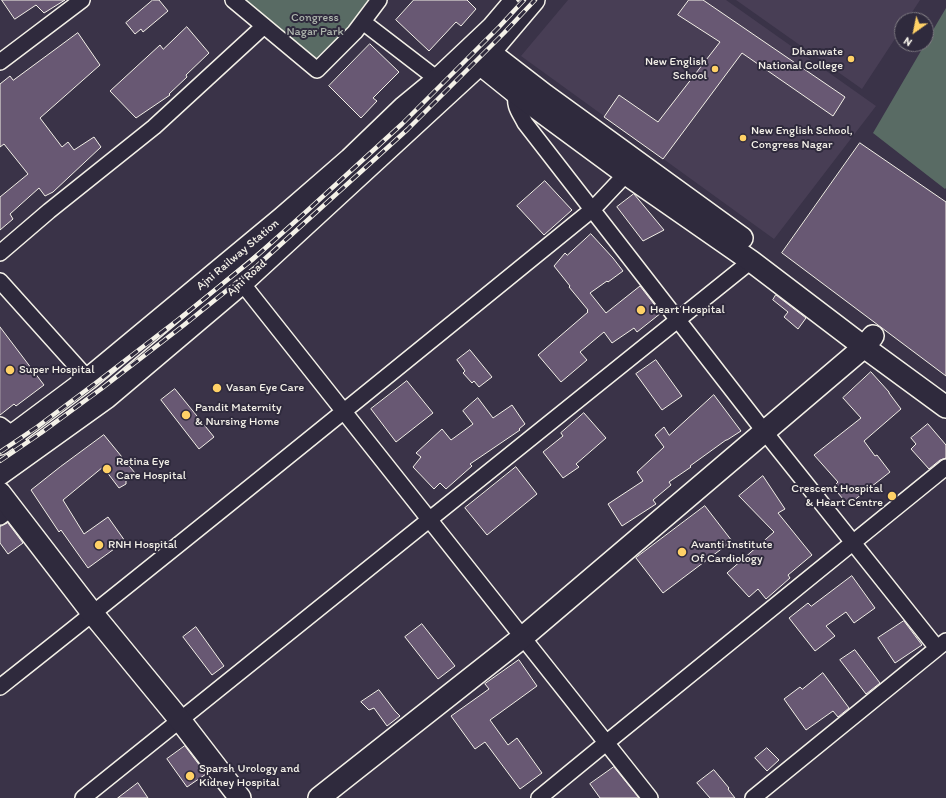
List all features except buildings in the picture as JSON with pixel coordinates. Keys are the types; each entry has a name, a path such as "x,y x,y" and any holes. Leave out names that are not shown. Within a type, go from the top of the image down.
{"main road":[{"path":"482,50 492,28 516,0"},
{"path":"482,50 534,0"},
{"path":"482,50 510,81 631,167 779,264 946,407"},
{"path":"482,50 510,81"},
{"name":"Ajni Road","path":"0,474 106,398 242,283 450,84 482,50"},
{"path":"450,84 510,81"},
{"name":"Ajni Railway Station","path":"4,434 88,379 282,218 350,159 404,107 450,84"},
{"path":"631,167 751,261 868,341 946,391"},
{"path":"319,798 523,637 868,341"},
{"path":"4,506 180,720 240,798"}],"street":[{"path":"0,62 82,0"},
{"path":"232,0 317,70 355,32 379,0"},
{"path":"363,22 450,84"},
{"path":"0,253 49,211 154,127 264,26"},
{"path":"510,81 517,108 525,123 764,431 853,542 942,645 753,798"},
{"path":"0,687 93,614 593,209 631,167"},
{"path":"84,798 751,261"},
{"path":"0,281 88,379"},
{"path":"242,283 650,798"},
{"path":"4,434 26,455"},
{"path":"539,798 946,467"}],"shaded area":[{"name":"New English School, Congress Nagar","path":"568,0 726,0 876,106 774,239 521,56"},
{"name":"Dhanwate National College","path":"736,0 920,0 912,12 894,12 894,40 862,89"}],"green space":[{"name":"Congress Nagar Park","path":"245,0 370,0 350,27 316,58"},
{"path":"946,8 945,189 873,133 920,52 934,52 934,28"}],"railway":[{"path":"0,452 37,427 97,382 179,319 252,260 402,124 524,0"},
{"path":"0,461 101,389 257,266 408,129 535,0"}],"place":[{"name":"Dhanwate National College","path":"851,59"},
{"name":"New English School","path":"715,69"},
{"name":"New English School, Congress Nagar","path":"743,138"},
{"name":"Heart Hospital","path":"641,310"},
{"name":"Super Hospital","path":"10,370"},
{"name":"Vasan Eye Care","path":"217,388"},
{"name":"Pandit Maternity & Nursing Home","path":"186,415"},
{"name":"Retina Eye Care Hospital","path":"107,469"},
{"name":"Crescent Hospital & Heart Centre","path":"892,496"},
{"name":"RNH Hospital","path":"99,545"},
{"name":"Avanti Institute Of Cardiology","path":"682,552"},
{"name":"Sparsh Urology and Kidney Hospital","path":"190,776"}]}
